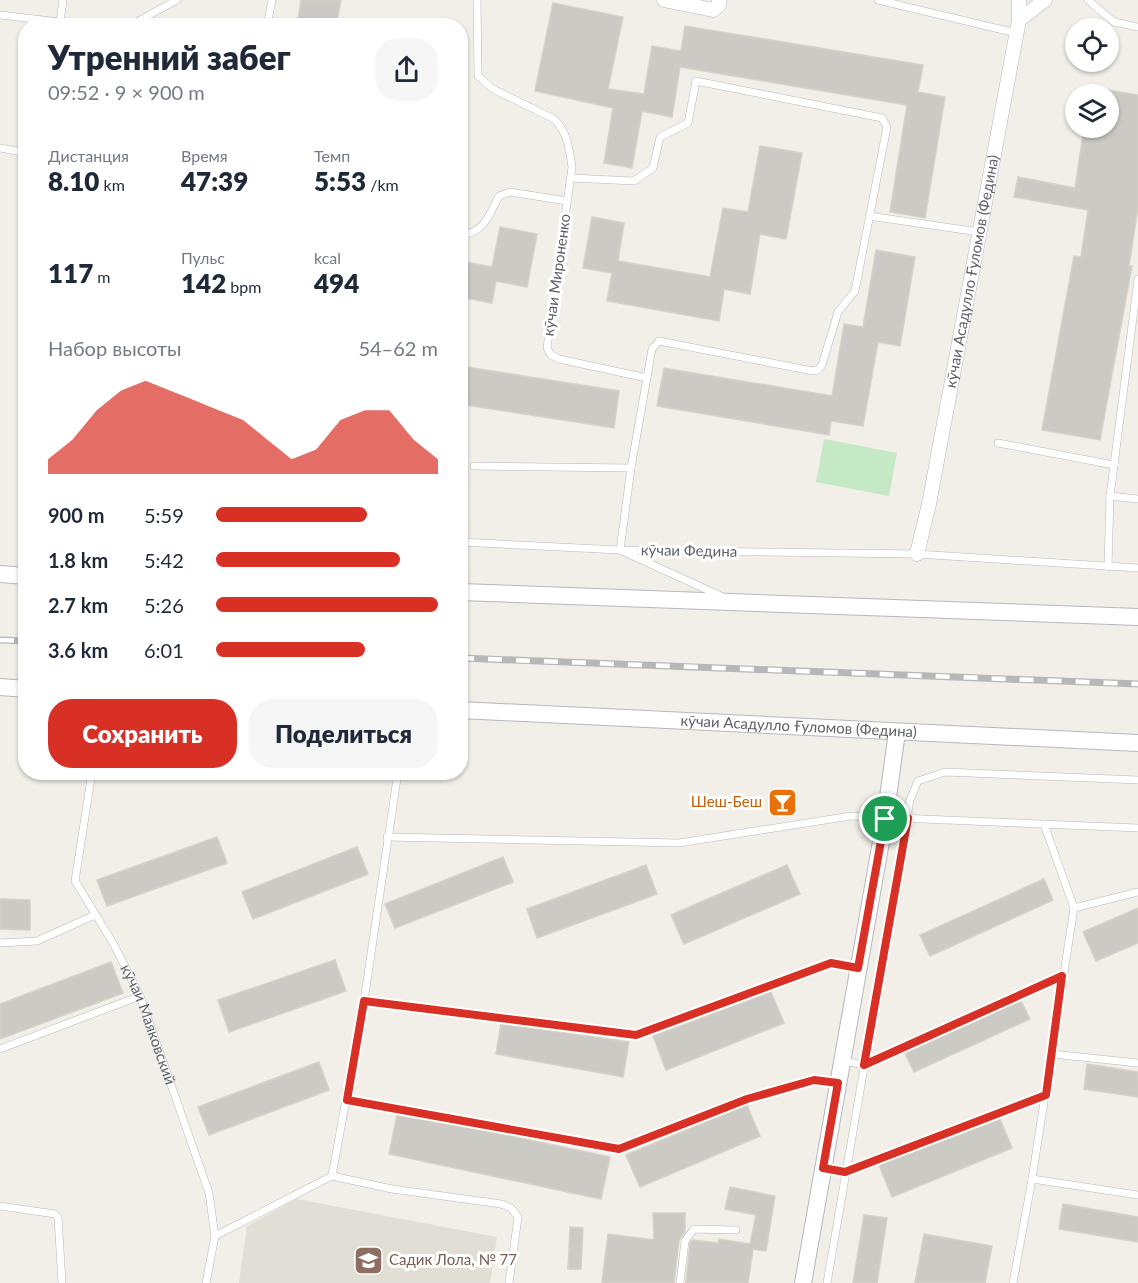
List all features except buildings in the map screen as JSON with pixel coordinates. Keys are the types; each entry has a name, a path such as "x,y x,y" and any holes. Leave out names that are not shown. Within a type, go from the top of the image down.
{"street":[{"path":"664,0 713,9 719,4 719,0"},
{"name":"кӯчаи Асадулло Ғуломов (Федина)","path":"917,554 929,504 1018,27 1019,0"},
{"path":"1018,27 1045,0"},
{"path":"0,574 18,575"},
{"path":"468,592 1135,615"},
{"path":"0,687 18,688"},
{"name":"кӯчаи Асадулло Ғуломов (Федина)","path":"468,710 1138,743"},
{"path":"803,1283 885,819 897,732"}],"lane":[{"path":"61,18 63,0"},
{"path":"144,18 177,0"},
{"path":"269,18 272,0"},
{"name":"кӯчаи Мироненко","path":"477,0 478,76 494,89 554,119 562,126 568,138 572,167 571,178 547,348 551,355 559,359 647,378"},
{"path":"879,0 1018,27"},
{"path":"1088,0 1114,22 1138,27"},
{"path":"0,15 26,18"},
{"path":"571,178 634,181 653,168 660,137 688,123 696,81 882,118 886,127 855,291 838,312 819,370 813,371 659,341 652,349 631,468 620,550 734,602"},
{"path":"0,148 18,151"},
{"path":"468,233 474,233 484,225 499,196 510,192 567,201"},
{"path":"869,216 980,232"},
{"path":"1108,567 1110,496 1138,279"},
{"path":"998,443 1114,465"},
{"path":"474,466 631,468"},
{"path":"1110,496 1138,499"},
{"name":"кӯчаи Федина","path":"468,542 620,550 917,554 1138,568"},
{"path":"827,1283 910,800 918,781 945,772 1138,780"},
{"name":"кӯчаи Маяковский","path":"91,780 75,881 140,996 209,1193 215,1236 206,1283"},
{"path":"332,1176 364,1001 397,780"},
{"path":"387,837 679,843 851,816 1138,828"},
{"path":"1013,1283 1046,1095 1074,908 1044,824"},
{"path":"1074,908 1138,892"},
{"path":"0,943 37,941 96,915"},
{"path":"364,1001 636,1035 831,963 858,968"},
{"path":"842,1061 864,1065 1062,976"},
{"path":"0,1049 140,996"},
{"path":"1052,1054 1138,1063"},
{"path":"347,1100 619,1149 747,1099 814,1080 838,1083"},
{"path":"823,1168 845,1172 1046,1095"},
{"path":"215,1236 332,1176 392,1189 501,1204 511,1208 518,1217 509,1283"},
{"path":"1032,1179 1138,1195"},
{"path":"0,1206 55,1214 58,1217 62,1283"},
{"path":"680,1283 685,1241 694,1229 736,1230"}],"shaded area":[{"name":"Садик Лола, № 77","path":"297,1199 497,1237 490,1283 239,1283 247,1226"}],"green space":[{"path":"824,439 897,453 889,496 816,482"}],"railway":[{"path":"0,640 18,641"},
{"path":"468,658 1138,684"}],"place":[{"name":"Шеш-Беш","path":"783,802"},
{"name":"Садик Лола, № 77","path":"368,1260"}],"route":[{"path":"908,818 864,1065 1062,976 1046,1095 845,1172 823,1168 838,1083 814,1080 747,1099 619,1149 347,1100 364,1001 636,1035 831,963 858,968 885,819 908,818"}]}
